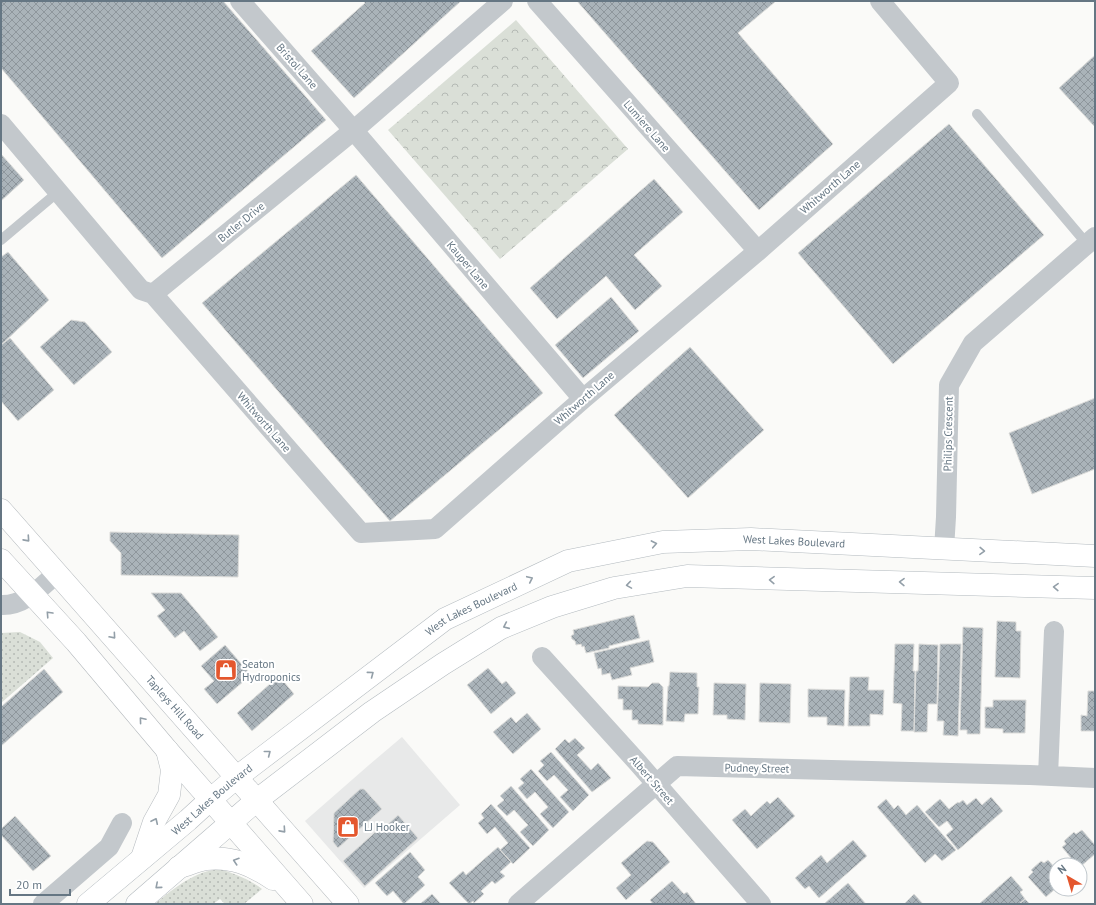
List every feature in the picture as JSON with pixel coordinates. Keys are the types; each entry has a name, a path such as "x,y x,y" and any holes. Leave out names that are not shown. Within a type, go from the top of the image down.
{"main road":[{"name":"Tapleys Hill Road","path":"1,510 348,904"},
{"name":"West Lakes Boulevard","path":"88,904 237,777 445,619 568,561 663,542 751,539 1095,556"},
{"path":"941,583 944,549"},
{"path":"1,560 31,595 76,642 298,899"},
{"path":"138,904 257,800 372,712 443,664 502,628 559,605 614,588 687,576 1095,588"},
{"path":"142,858 154,822 169,795 172,770 168,750"},
{"path":"179,868 205,859 226,858 256,868 298,899"}],"street":[{"name":"Bristol Lane","path":"240,1 354,130"},
{"name":"Butler Drive","path":"153,294 354,130 503,1"},
{"name":"Lumiere Lane","path":"538,1 758,251"},
{"name":"Whitworth Lane","path":"153,294 361,533 435,529 583,399 758,251 949,83 880,1"},
{"path":"1,124 141,290 153,294"},
{"name":"Kauper Lane","path":"354,130 583,399"},
{"name":"Philips Crescent","path":"944,549 949,385 973,343 1091,240"},
{"path":"1,605 10,605 20,602 31,595 57,573"},
{"path":"1048,776 1054,631"},
{"name":"Albert Street","path":"542,657 656,783 761,904"},
{"name":"Pudney Street","path":"518,904 677,766 1095,778"},
{"path":"43,904 109,847 122,823"}],"lane":[{"path":"977,114 1091,240"},
{"path":"1,240 58,192"}],"shaded area":[{"path":"402,737 460,805 364,888 305,821"}],"green space":[{"path":"516,20 628,149 500,259 388,130"},
{"path":"20,632 40,642 53,658 1,703 1,633"},
{"path":"220,869 247,880 262,889 244,904 225,904 220,899 213,904 155,904 185,881 202,873"}],"building":[{"path":"1,1 223,1 326,120 162,258 1,68"},
{"path":"363,1 461,1 354,98 311,51 365,3"},
{"path":"577,1 776,1 738,33 833,144 759,210"},
{"path":"1095,55 1095,127 1059,88"},
{"path":"949,124 1044,235 893,364 798,253"},
{"path":"1,154 24,180 1,201"},
{"path":"356,175 543,393 390,521 202,303"},
{"path":"654,179 683,212 634,255 662,286 635,310 606,276 557,319 530,288"},
{"path":"8,252 49,300 1,345 1,257"},
{"path":"611,297 639,331 583,378 555,345"},
{"path":"71,320 85,322 112,352 74,385 40,347"},
{"path":"10,338 54,390 18,421 1,401 1,345"},
{"path":"690,347 764,430 688,498 614,415"},
{"path":"1095,398 1095,469 1032,494 1009,433"},
{"path":"110,532 239,535 238,577 121,575 121,553 110,541"},
{"path":"151,593 181,593 218,637 200,651 184,631 175,638 157,616 165,610"},
{"path":"634,615 640,638 609,646 609,648 586,653 584,646 582,647 581,644 576,645 575,641 572,639 571,636 574,634 573,630"},
{"path":"997,621 1016,622 1016,631 1021,631 1020,678 995,677"},
{"path":"963,627 983,628 980,734 967,734 967,730 960,730"},
{"path":"649,640 654,662 630,668 632,675 612,680 610,673 602,675 601,668 598,669 594,653"},
{"path":"895,644 914,644 914,731 901,731 902,704 893,703"},
{"path":"919,644 938,645 937,704 928,704 927,732 914,732 916,671 918,671"},
{"path":"940,644 961,644 958,736 943,735 944,721 937,721"},
{"name":"Seaton Hydroponics","path":"225,645 251,675 217,704 204,689 214,681 201,666"},
{"path":"488,668 502,684 506,681 516,693 491,714 467,685"},
{"path":"44,669 63,692 1,746 1,707"},
{"path":"670,672 697,673 697,687 699,687 698,714 685,714 684,722 666,721"},
{"path":"279,676 294,694 252,731 237,713"},
{"path":"850,677 869,677 868,690 884,690 883,715 870,714 870,726 848,726"},
{"path":"652,683 659,683 663,687 663,725 638,724 638,720 632,720 632,710 623,710 623,699 618,699 618,686 648,687"},
{"path":"714,683 746,684 745,720 727,719 727,715 713,715"},
{"path":"760,683 791,684 790,723 759,722"},
{"path":"808,689 845,690 844,726 827,725 827,717 808,717"},
{"path":"1088,691 1095,691 1095,731 1081,731 1081,715 1087,716"},
{"path":"993,700 1026,700 1025,733 1003,733 1003,729 985,728 985,707 993,707"},
{"path":"527,713 541,729 513,754 493,732 511,717 516,723"},
{"path":"575,738 585,748 577,755 591,770 598,763 611,778 592,792 555,749 565,739 569,743"},
{"path":"551,752 589,795 573,811 560,797 568,790 554,775 547,781 538,771 544,765 540,761"},
{"path":"531,769 569,812 553,828 540,814 548,807 535,792 527,799 518,788 524,783 520,779"},
{"path":"511,786 549,830 533,846 520,832 528,825 514,810 507,816 497,806 504,800 500,796"},
{"name":"LJ Hooker","path":"360,789 364,789 382,809 338,848 333,842 334,813"},
{"path":"778,797 795,816 757,849 732,820 745,809 751,816 767,801 770,804"},
{"path":"991,797 1003,811 958,850 946,835 953,829 947,821 939,827 925,812 940,799 949,809 963,800 967,805 976,798 982,805"},
{"path":"886,799 894,809 898,805 906,815 917,805 956,850 942,861 935,854 925,863 877,807"},
{"path":"491,804 530,848 513,864 500,850 508,843 495,827 487,834 478,823 484,818 481,814"},
{"path":"398,815 418,838 365,886 343,861 381,827 383,829"},
{"path":"15,816 51,856 33,871 1,835 1,829"},
{"path":"1082,830 1095,845 1095,854 1088,860 1088,857 1070,857 1062,847 1066,844 1064,841 1074,832 1076,834"},
{"path":"853,840 867,856 819,898 809,886 805,889 795,878 821,855 827,863"},
{"path":"647,841 653,842 670,862 626,900 616,888 631,875 621,863"},
{"path":"498,847 511,862 500,872 505,876 495,884 492,881 481,891 484,894 474,903 473,901 469,904 449,883 463,871 466,875"},
{"path":"410,852 425,870 418,877 425,885 404,904 393,891 387,896 375,883"},
{"path":"1048,860 1048,895 1046,897 1028,877 1033,872 1031,870 1041,861 1044,863"},
{"path":"1011,876 1023,890 1020,892 1025,899 1019,904 979,904"},
{"path":"672,881 684,894 687,892 696,904 653,904 650,900"},
{"path":"848,883 866,904 824,904"},
{"path":"432,894 441,904 420,904"},
{"path":"914,894 923,904 904,904"},
{"path":"1025,899 1030,904 1019,904"}],"place":[{"name":"Seaton Hydroponics","path":"226,670"},
{"name":"LJ Hooker","path":"348,827"}]}
